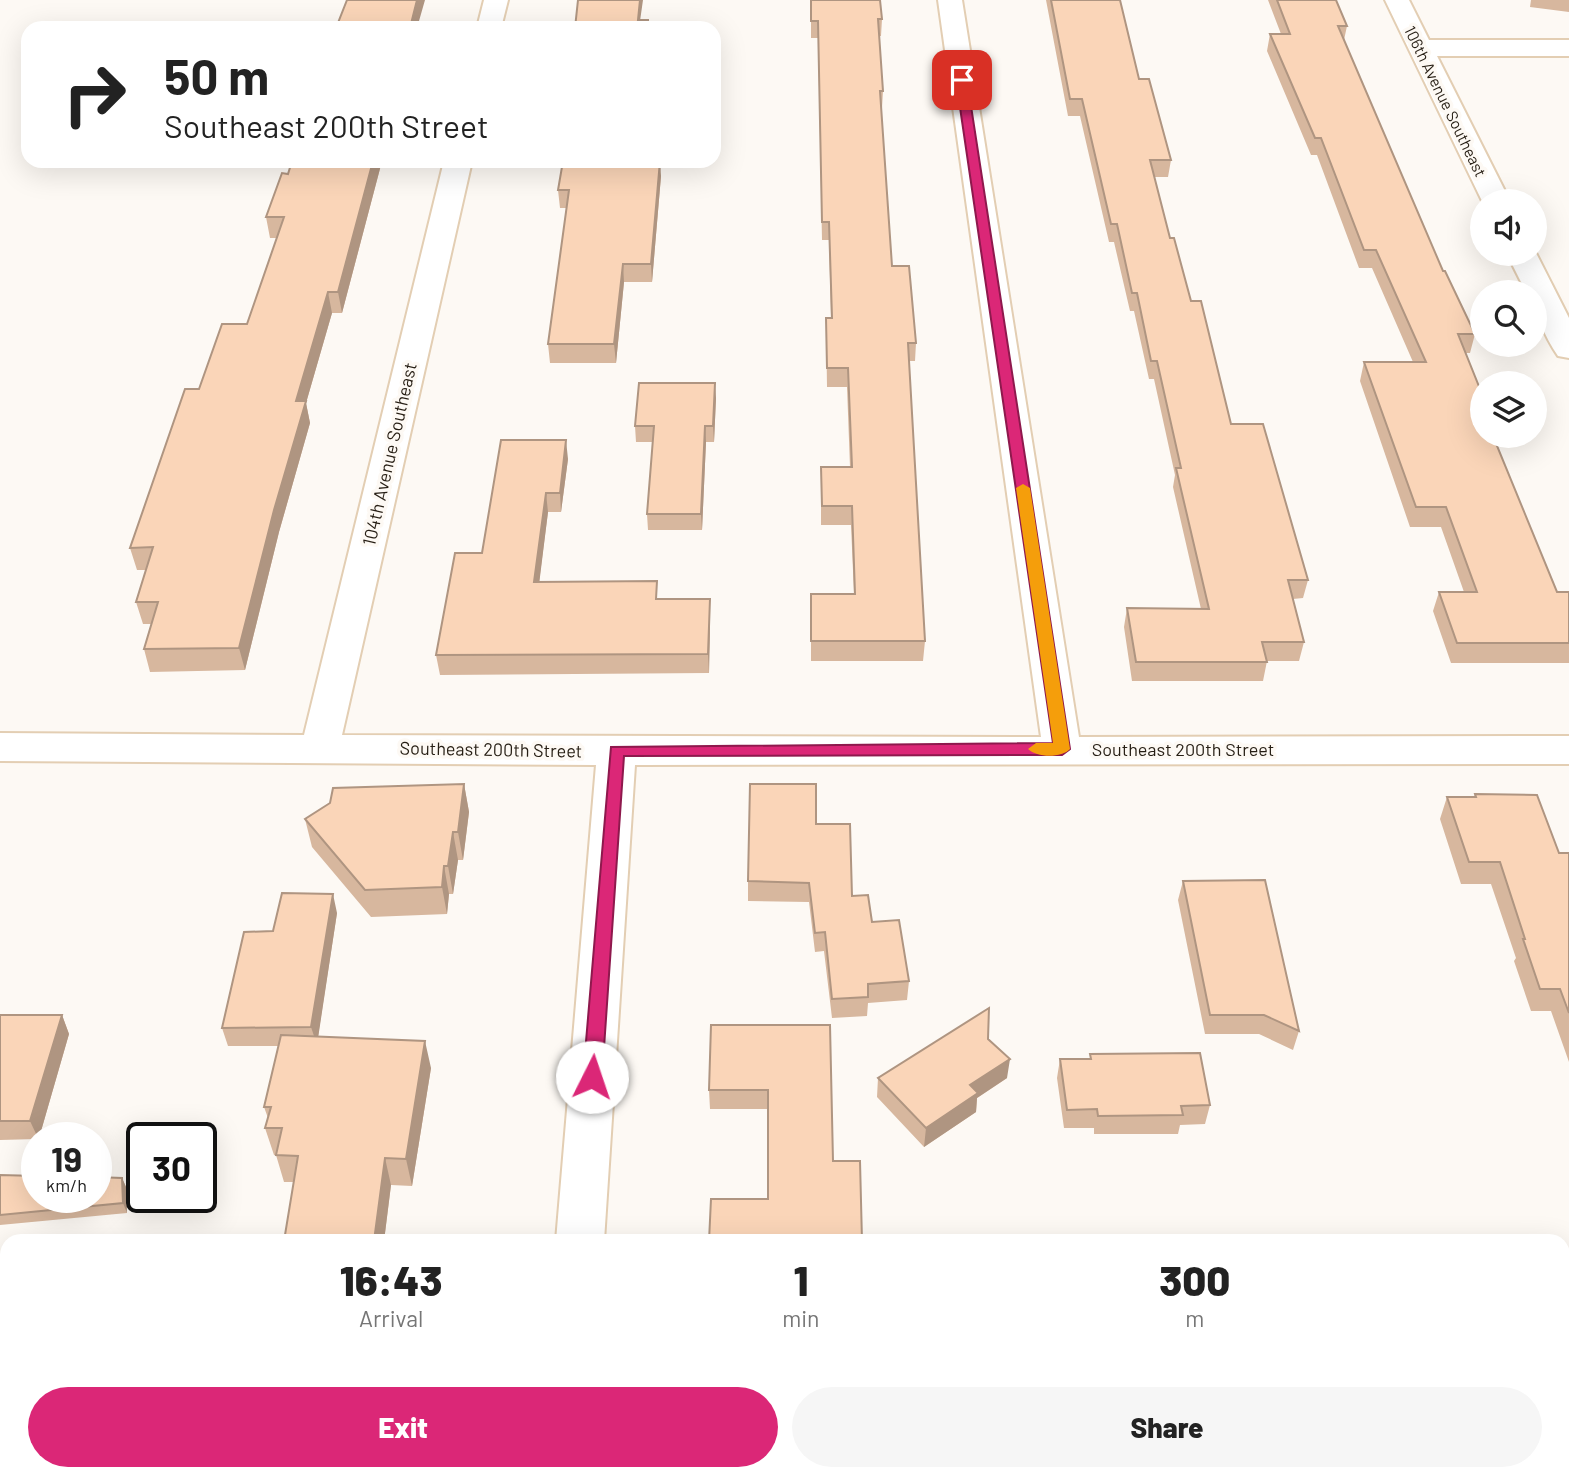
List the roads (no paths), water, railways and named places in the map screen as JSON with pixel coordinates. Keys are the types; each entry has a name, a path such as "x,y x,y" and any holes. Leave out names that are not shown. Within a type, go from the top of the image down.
{"street":[{"path":"491,21 496,0"},
{"path":"950,0 1062,749"},
{"name":"106th Avenue Southeast","path":"1397,0 1490,189"},
{"path":"1420,48 1569,48"},
{"name":"104th Avenue Southeast","path":"320,748 456,168"},
{"path":"1528,266 1565,334"},
{"name":"Southeast 200th Street","path":"0,747 617,751 1569,750"},
{"path":"581,1234 617,751"}]}
